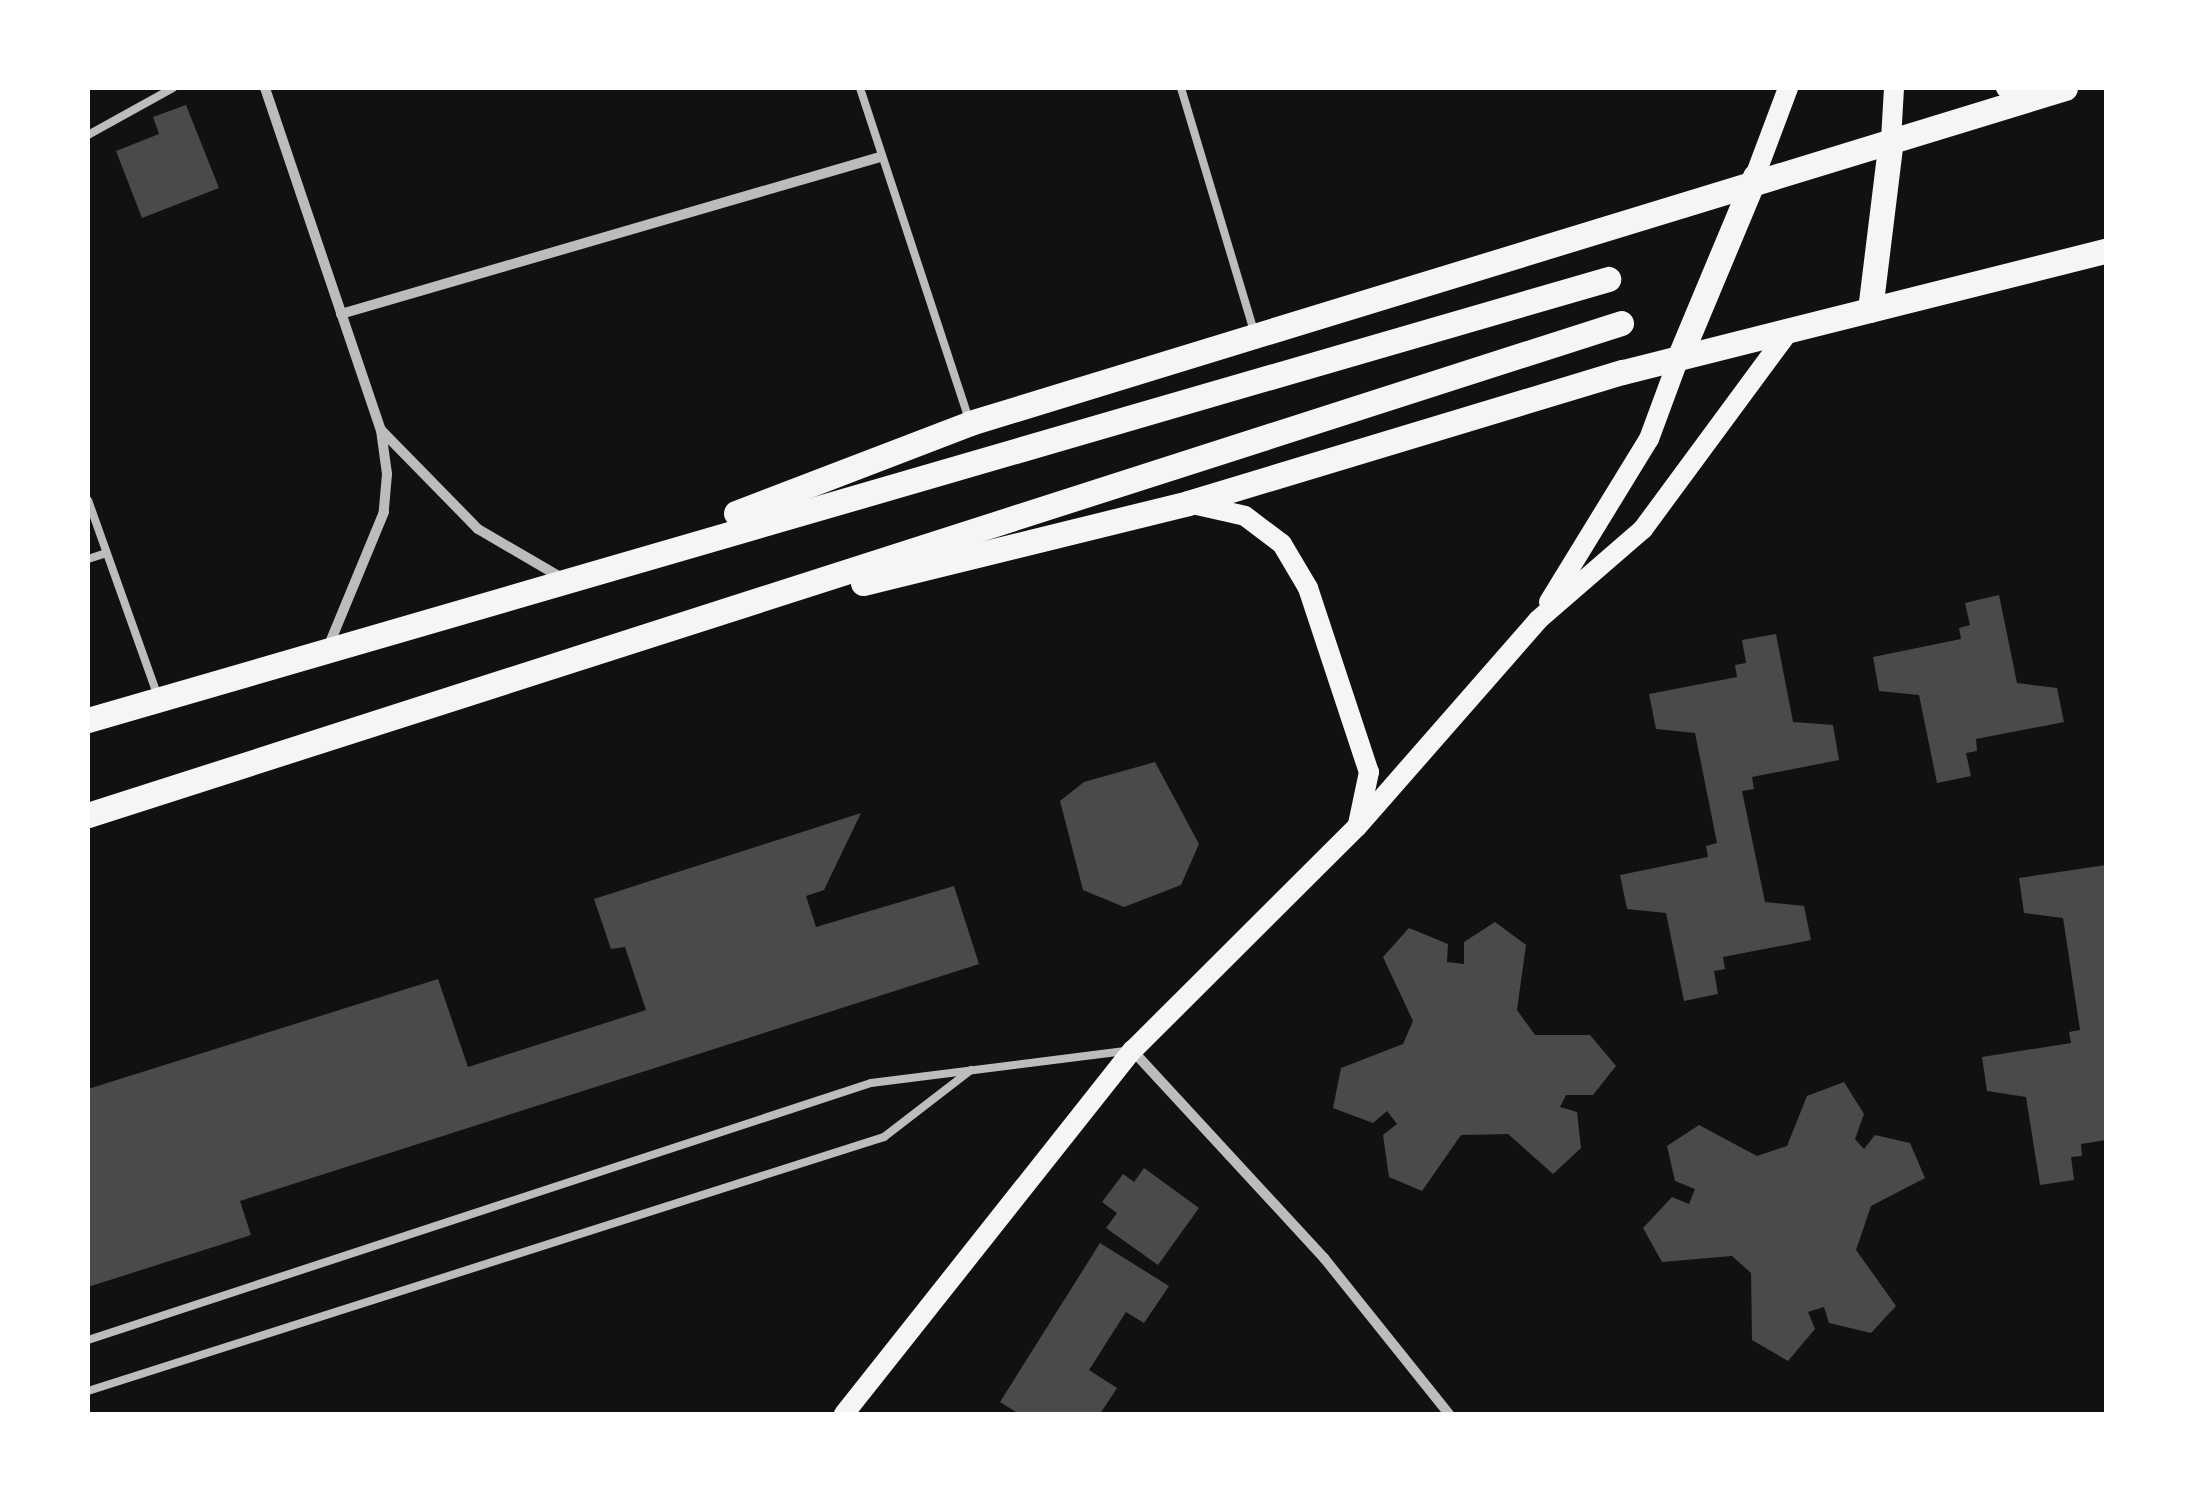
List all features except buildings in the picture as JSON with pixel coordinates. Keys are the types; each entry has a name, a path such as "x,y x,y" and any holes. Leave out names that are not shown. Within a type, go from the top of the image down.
{"main road":[{"path":"1538,620 1648,439 1788,88"},
{"path":"1870,310 1892,140 1894,88"},
{"path":"569,575 970,424 1755,176 1892,140 2016,92 2065,88"},
{"path":"650,636 1188,503 1678,358 1787,334 2106,251"},
{"path":"88,720 569,575 1608,279"},
{"path":"88,815 1621,323"},
{"path":"844,1414 1132,1050 1357,827 1538,620 1643,528 1787,334"},
{"path":"1188,503 1245,516 1282,544 1308,588 1369,772 1357,827"}],"street":[{"path":"266,88 381,430 384,512 329,645"},
{"path":"342,314 880,157"},
{"path":"381,430 478,528 569,575"},
{"path":"1132,1050 1324,1258 1449,1414"}],"lane":[{"path":"88,135 155,89 172,88"},
{"path":"860,88 970,424"},
{"path":"1178,90 1255,336"},
{"path":"88,500 158,699"},
{"path":"88,559 106,553"},
{"path":"88,712 125,709"},
{"path":"88,1340 871,1083 1132,1050"},
{"path":"88,1390 884,1137 972,1070"}]}
